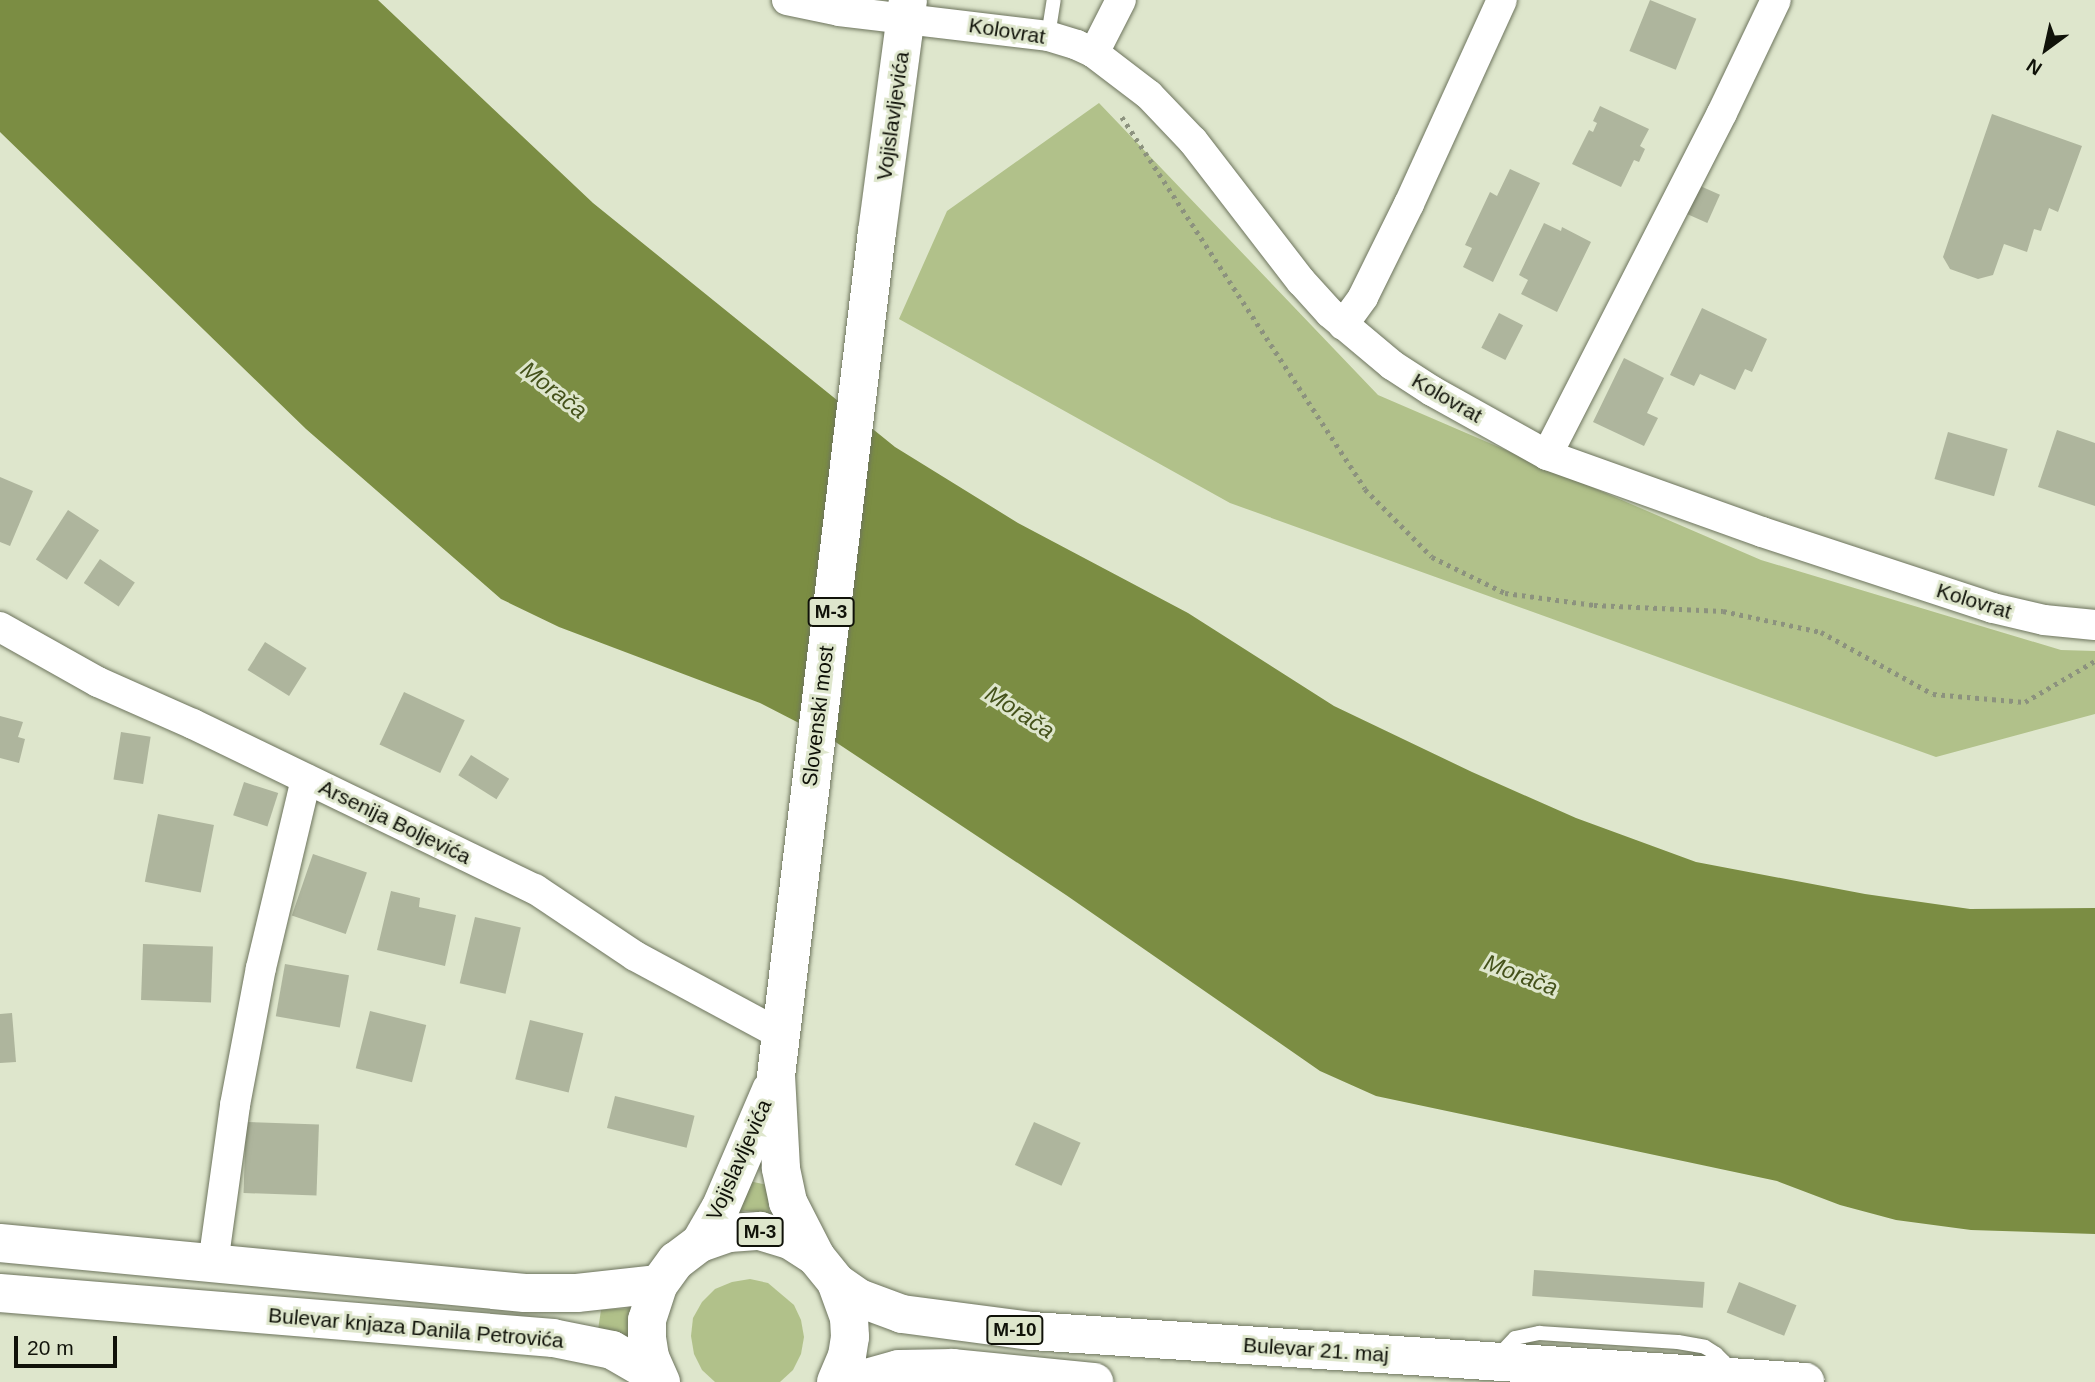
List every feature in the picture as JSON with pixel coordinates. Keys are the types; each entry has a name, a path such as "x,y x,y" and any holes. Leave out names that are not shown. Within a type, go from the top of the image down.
{"main road":[{"name":"Vojislavljevića","path":"877,232 907,9"},
{"name":"Slovenski most","path":"785,992 877,232"},
{"name":"Vojislavljevića","path":"785,992 776,1076 780,1168 788,1202 826,1270"},
{"name":"Vojislavljevića","path":"700,1243 743,1161 776,1076"},
{"name":"M-3","path":"659,1379 650,1357 648,1320 659,1283 676,1261 700,1243 729,1233 760,1231 790,1240 826,1270 849,1318 847,1356 836,1382"},
{"name":"Bulevar knjaza Danila Petrovića","path":"0,1243 525,1293 587,1292 659,1283"},
{"name":"Bulevar 21. maj","path":"826,1270 859,1298 891,1310 938,1321 1032,1331 1727,1380 1805,1382"},
{"name":"Bulevar knjaza Danila Petrovića","path":"0,1293 552,1338 612,1350 659,1379"},
{"name":"M-10","path":"852,1382 899,1369 953,1368 1094,1382"}],"street":[{"name":"Kolovrat","path":"787,0 839,11 907,9 1048,36 1094,53 1149,95 1193,141 1301,281 1343,325 1418,383 1546,455 1762,532 1993,608 2044,620 2095,625"},
{"path":"1094,53 1121,0"},
{"path":"1343,325 1363,297 1409,204 1502,0"},
{"path":"1546,455 1722,113 1776,0"},
{"name":"Arsenija Boljevića","path":"0,627 98,682 535,889 635,956 780,1034"},
{"path":"213,1264 235,1105 261,968 306,779"}],"lane":[{"path":"1048,36 1054,0"}],"path":[{"path":"1118,71 1106,93 1365,489 1432,557 1506,593 1594,605 1723,611 1821,632 1933,694 2025,702 2095,661"}],"shaded area":[{"path":"1099,103 1378,395 1761,560 2061,650 2095,651 2095,714 1936,757 1230,503 899,319 947,211"},
{"path":"749,1181 768,1185 769,1213 735,1210"},
{"path":"750,1279 768,1283 794,1305 801,1320 804,1337 801,1354 793,1370 780,1382 715,1382 702,1370 694,1354 691,1336 693,1318 702,1302 715,1289"},
{"path":"632,1308 629,1340 598,1330 601,1310"}],"water":[{"name":"Morača","path":"0,0 378,0 593,203 895,447 1018,523 1188,613 1334,706 1576,818 1696,862 1865,894 1970,909 2095,908 2095,1234 1971,1230 1896,1220 1840,1205 1777,1181 1376,1096 1320,1071 1066,895 834,741 760,703 559,627 501,599 306,429 0,132"}],"building":[{"path":"1650,0 1696,19 1676,70 1629,51"},
{"path":"1600,106 1649,129 1640,146 1645,149 1639,162 1634,160 1621,187 1572,164 1589,130 1593,132 1597,123 1593,121"},
{"path":"1992,114 2082,146 2058,212 2049,208 2041,231 2034,229 2027,252 2004,244 1993,275 1978,279 1950,269 1943,257"},
{"path":"1510,169 1540,183 1493,282 1463,267 1472,248 1465,245 1490,192 1497,196"},
{"path":"1698,185 1720,195 1707,223 1685,213"},
{"path":"1544,223 1561,231 1562,227 1591,242 1557,312 1521,294 1528,280 1519,275"},
{"path":"1702,308 1767,339 1752,372 1745,369 1735,390 1700,374 1694,386 1670,375"},
{"path":"1499,313 1523,325 1505,360 1481,348"},
{"path":"1624,358 1664,378 1647,413 1658,418 1644,446 1593,422"},
{"path":"2057,430 2095,443 2095,506 2038,487"},
{"path":"1948,432 2008,449 1994,496 1934,479"},
{"path":"0,477 33,491 10,546 0,542"},
{"path":"68,510 99,530 67,580 36,559"},
{"path":"100,559 135,582 119,607 84,583"},
{"path":"265,642 307,668 289,696 248,670"},
{"path":"404,692 465,720 440,773 379,745"},
{"path":"0,716 23,722 18,737 25,739 19,763 0,758"},
{"path":"121,732 151,737 143,784 113,779"},
{"path":"471,755 509,779 496,799 458,775"},
{"path":"244,782 278,793 267,826 233,815"},
{"path":"158,814 214,825 201,893 145,882"},
{"path":"313,854 367,873 346,934 292,915"},
{"path":"391,891 420,898 419,907 456,915 445,966 377,950"},
{"path":"475,917 521,928 505,994 460,983"},
{"path":"143,944 213,946 211,1002 141,1000"},
{"path":"285,964 349,975 340,1027 276,1016"},
{"path":"370,1011 426,1025 412,1082 356,1068"},
{"path":"12,1013 16,1062 0,1063 0,1014"},
{"path":"530,1020 583,1033 569,1092 515,1079"},
{"path":"615,1096 695,1116 687,1148 607,1128"},
{"path":"246,1122 319,1125 316,1196 244,1193"},
{"path":"1034,1122 1081,1143 1061,1186 1015,1165"},
{"path":"1534,1270 1705,1282 1703,1308 1532,1296"},
{"path":"1739,1282 1796,1305 1784,1336 1727,1313"}]}
